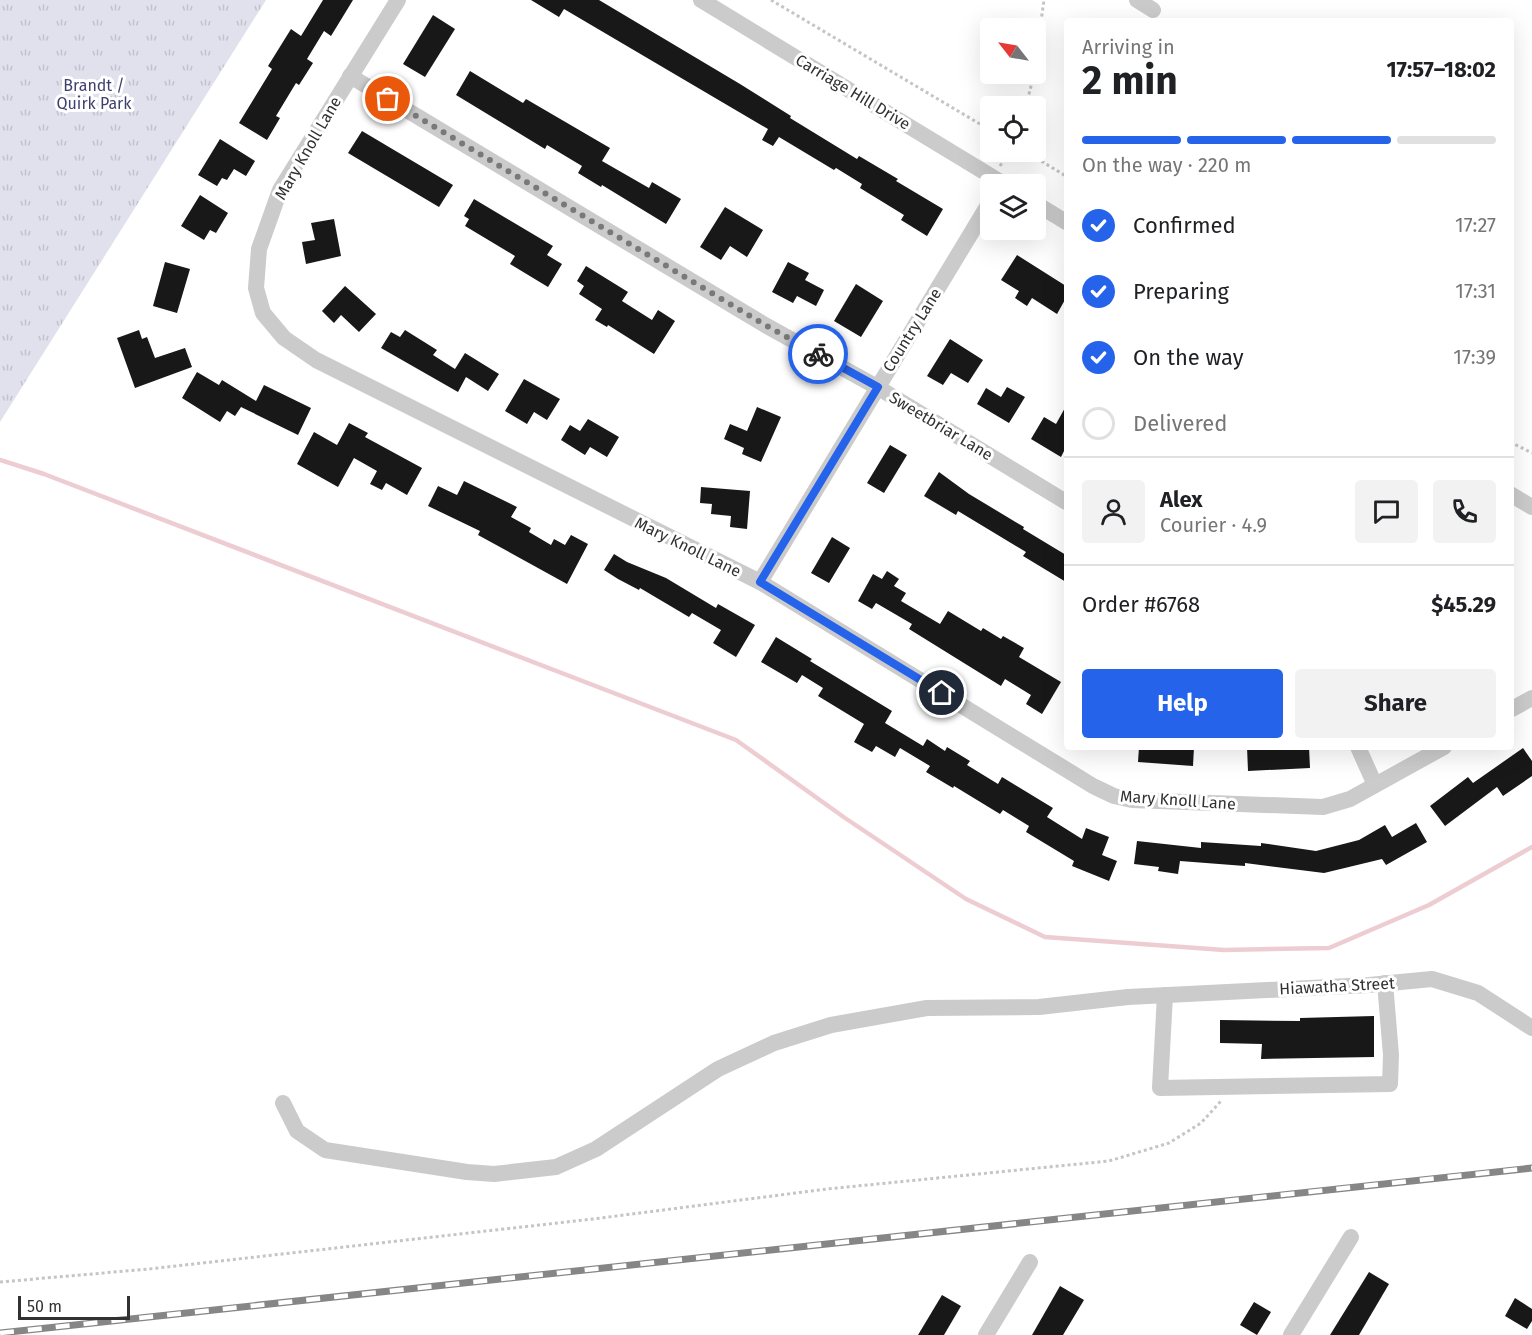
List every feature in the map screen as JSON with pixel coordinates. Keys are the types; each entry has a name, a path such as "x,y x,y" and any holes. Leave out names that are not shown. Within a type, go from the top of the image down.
{"street":[{"name":"Mary Knoll Lane","path":"398,0 280,190 259,249 256,288 263,313 284,338 316,360 760,582 1093,786 1114,796 1132,800 1323,807 1344,802 1439,750"},
{"name":"Carriage Hill Drive","path":"701,0 986,174"},
{"path":"1137,0 1153,10"},
{"name":"Sweetbriar Lane","path":"350,76 765,325 878,387 1064,501"},
{"path":"1046,210 1064,221"},
{"name":"Country Lane","path":"760,582 980,219"},
{"path":"1514,496 1532,507"},
{"path":"1514,708 1532,698"},
{"path":"1359,750 1375,785"},
{"name":"Hiawatha Street","path":"283,1103 297,1131 325,1150 467,1172 494,1174 556,1167 596,1149 718,1069 774,1043 831,1025 927,1008 1039,1007 1128,997 1432,979 1455,984 1478,993 1532,1028"},
{"path":"1165,995 1160,1088 1390,1084 1391,1055 1385,983"},
{"path":"1291,1335 1352,1237"},
{"path":"986,1335 1030,1262"}],"path":[{"path":"771,0 980,124"},
{"path":"1041,18 1044,0"},
{"path":"1043,162 1064,175"},
{"path":"1514,444 1532,453"},
{"path":"0,1282 148,1269 593,1219 827,1189 1109,1161 1169,1143 1201,1123 1234,1087"}],"green space":[{"name":"Brandt / Quirk Park","path":"0,0 266,0 0,422"}],"building":[{"path":"323,0 353,0 331,36 324,31 307,59 313,63 299,85 296,83 276,116 280,118 267,140 239,123 272,69 268,66 291,29 301,36"},
{"path":"531,0 599,0 740,84 857,159 859,156 898,179 896,181 943,209 927,236 901,220 904,215 860,188 862,184 836,168 834,170 779,137 773,146 762,140 768,129 564,9 559,17"},
{"path":"433,15 455,29 425,77 403,64"},
{"path":"470,71 523,103 526,99 610,148 602,161 649,188 652,182 681,199 666,224 578,173 582,166 547,145 545,149 456,95"},
{"path":"362,131 453,185 439,207 348,153"},
{"path":"220,139 255,161 246,176 234,169 227,180 222,178 217,186 198,175"},
{"path":"200,195 228,213 216,233 210,230 204,240 181,226"},
{"path":"474,199 553,246 547,255 562,264 548,287 510,264 515,256 465,226 469,219 464,216"},
{"path":"725,207 763,230 747,257 730,246 721,260 700,247"},
{"path":"334,219 341,256 306,264 302,242 315,240 311,223"},
{"path":"1017,255 1064,285 1064,302 1057,314 1032,298 1027,306 1015,298 1019,291 1001,280"},
{"path":"165,262 190,269 177,313 153,306"},
{"path":"788,262 809,273 805,280 824,290 816,306 797,296 793,303 772,292"},
{"path":"586,266 628,292 622,301 652,320 658,310 675,321 654,354 608,325 607,327 595,320 602,309 579,294 584,286 577,281"},
{"path":"856,284 883,301 861,337 834,321"},
{"path":"345,286 376,314 359,332 341,315 334,323 322,311"},
{"path":"139,330 142,339 147,337 155,358 185,348 192,367 135,388 117,338"},
{"path":"405,330 437,350 433,355 455,369 465,353 499,374 488,391 466,377 458,392 381,348 391,332 400,337"},
{"path":"950,339 983,360 968,383 951,373 943,385 927,376"},
{"path":"197,372 219,385 222,380 256,401 264,385 311,408 298,435 241,407 235,416 227,411 220,422 182,398"},
{"path":"524,379 560,399 547,420 534,412 527,424 505,411"},
{"path":"1007,387 1025,397 1009,423 977,404 986,388 1001,397"},
{"path":"757,407 781,417 761,462 742,454 744,448 724,439 730,424 747,431"},
{"path":"1064,410 1064,451 1061,457 1031,439 1044,417 1056,424"},
{"path":"588,419 619,437 607,457 590,447 585,455 561,440 570,425 580,431"},
{"path":"349,423 368,433 365,437 422,468 407,495 386,483 382,490 370,484 377,471 354,458 338,487 297,464 314,432 337,445"},
{"path":"890,445 907,455 884,493 867,483"},
{"path":"939,472 969,494 1064,554 1064,581 1023,556 1026,552 958,511 956,515 924,496"},
{"path":"464,481 517,507 511,517 531,528 529,532 551,545 554,539 565,545 571,535 588,544 567,584 478,535 480,531 428,506 438,486 457,495"},
{"path":"701,487 750,491 747,529 730,527 731,516 711,514 712,504 700,503"},
{"path":"832,537 850,548 829,583 811,573"},
{"path":"614,554 627,562 666,578 716,608 718,604 755,625 736,657 713,643 721,630 692,613 689,617 604,570"},
{"path":"887,571 899,579 894,586 906,593 901,601 940,624 948,611 981,631 983,628 1001,639 1003,636 1024,648 1019,657 1061,682 1042,714 1026,704 1031,695 1005,679 1001,686 909,629 912,624 876,603 872,609 858,601 873,574 882,579"},
{"path":"776,637 812,659 810,661 892,711 885,723 923,746 927,739 945,751 947,747 970,761 967,765 998,784 1002,777 1053,808 1047,817 1082,839 1086,828 1109,837 1102,855 1117,861 1109,881 1072,866 1074,861 1026,832 1029,826 1003,810 1000,814 926,772 930,766 900,748 895,757 876,746 872,752 854,742 864,724 818,696 823,688 802,675 797,683 761,662"},
{"path":"1523,748 1532,761 1532,776 1503,796 1497,787 1445,826 1430,806 1468,777 1473,783"},
{"path":"1139,750 1194,750 1193,766 1138,762"},
{"path":"1247,750 1309,750 1310,768 1248,771"},
{"path":"1416,823 1427,842 1386,865 1382,859 1324,873 1245,863 1245,866 1180,861 1178,874 1158,871 1159,867 1134,864 1137,841 1201,848 1201,842 1261,846 1261,843 1316,851 1359,840 1385,825 1392,837"},
{"path":"1374,1016 1374,1057 1261,1059 1262,1044 1220,1043 1220,1020 1300,1021 1300,1018"},
{"path":"1369,1272 1389,1284 1359,1335 1330,1335"},
{"path":"1060,1286 1084,1300 1063,1335 1032,1335"},
{"path":"942,1295 961,1306 944,1335 918,1335"},
{"path":"1515,1298 1532,1309 1532,1321 1527,1329 1505,1316"},
{"path":"1254,1302 1271,1312 1257,1335 1240,1325"}],"waterway":[{"path":"0,460 44,474 736,740 845,818 966,899 1045,937 1224,950 1329,948 1429,905 1532,847"}],"railway":[{"path":"0,1333 1532,1168"}],"way so far":[{"path":"388,99 765,325 818,354"}],"route":[{"path":"818,354 878,387 760,582 942,693"}]}
